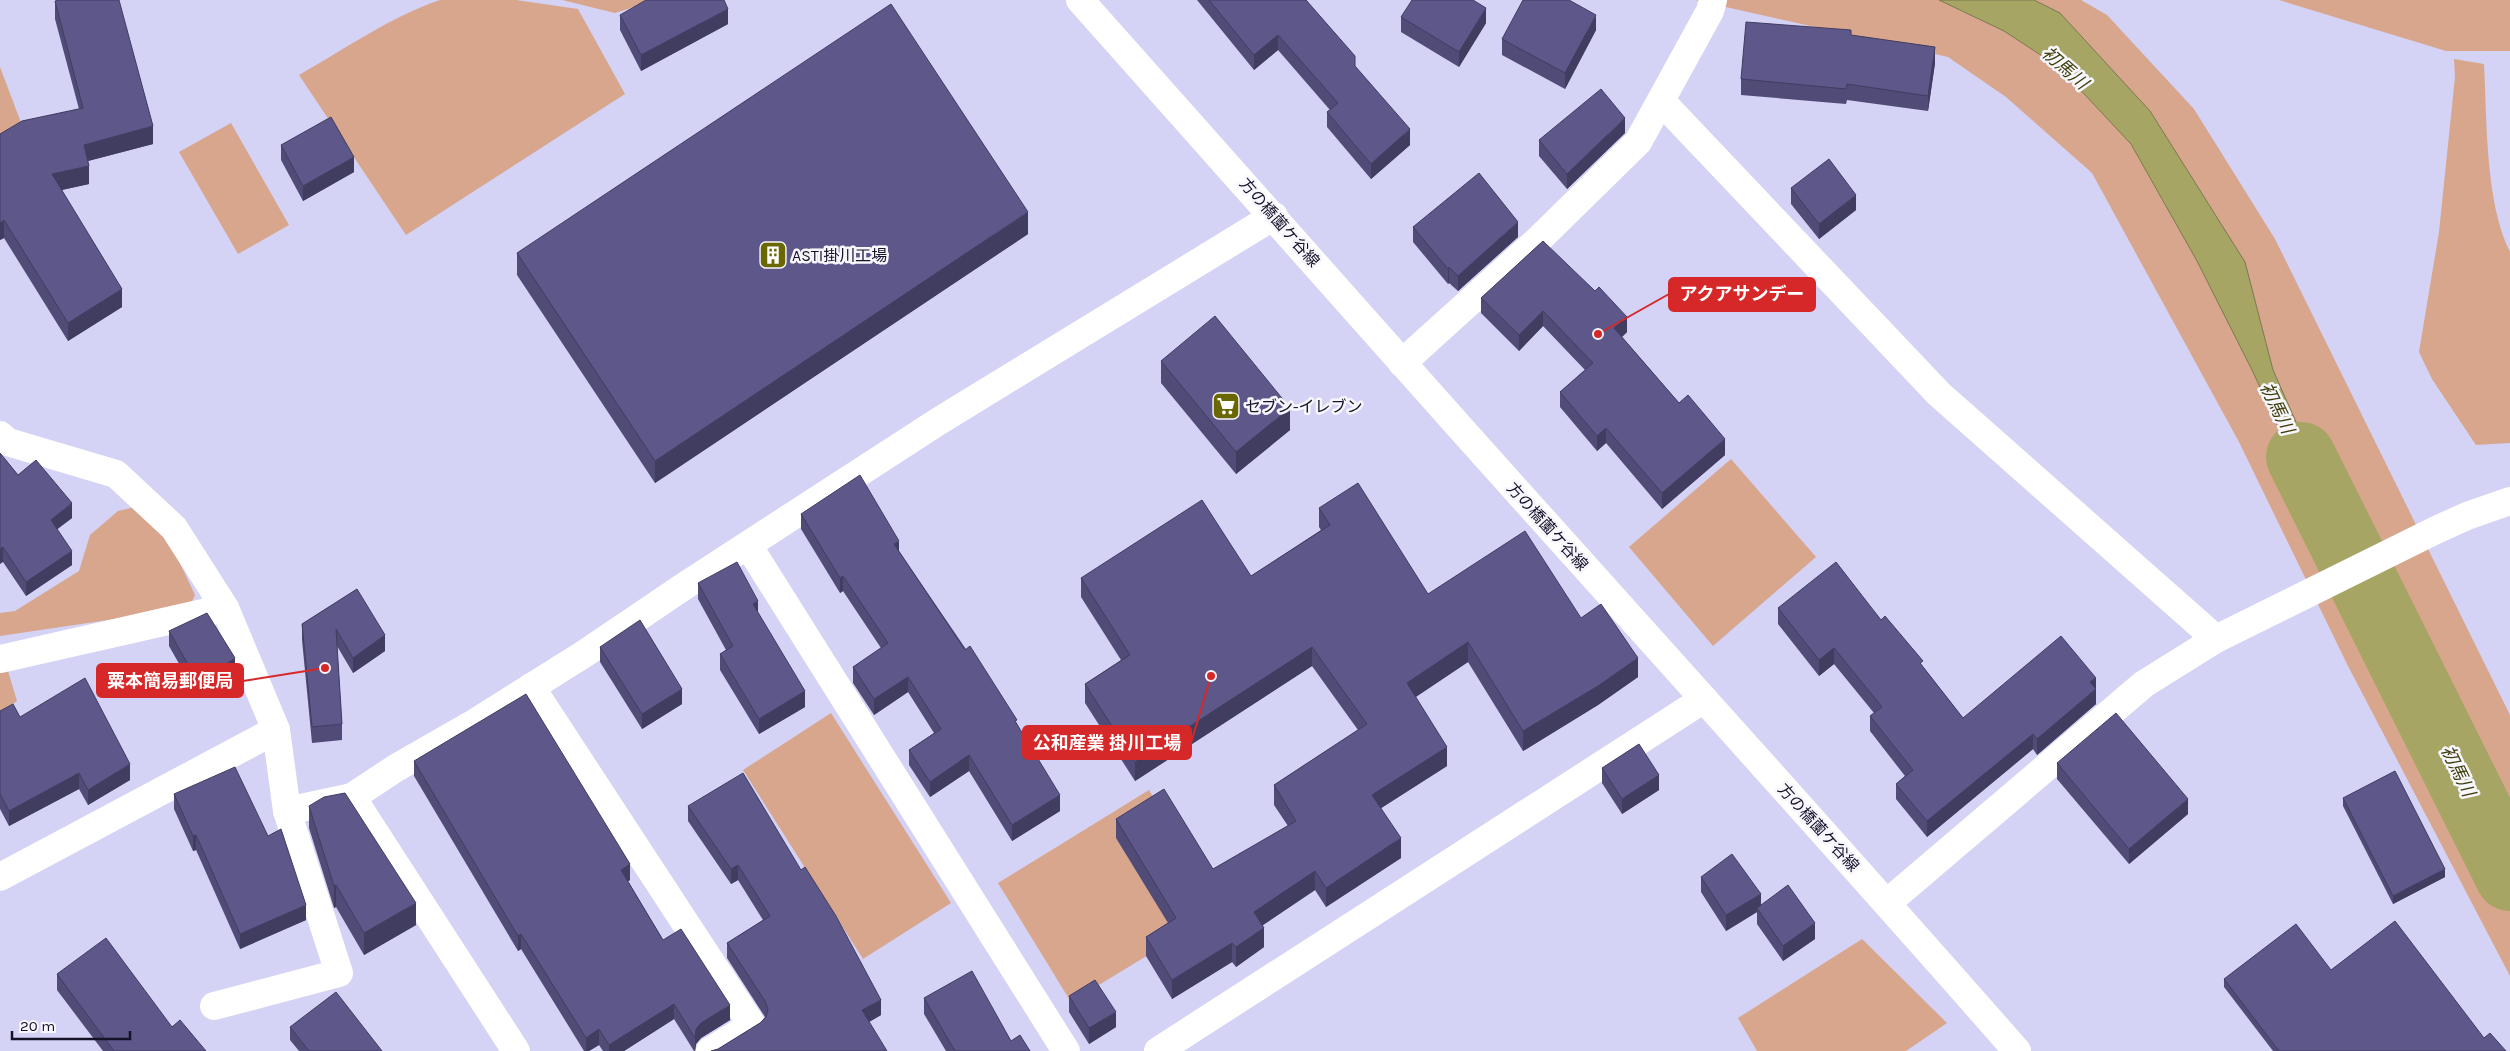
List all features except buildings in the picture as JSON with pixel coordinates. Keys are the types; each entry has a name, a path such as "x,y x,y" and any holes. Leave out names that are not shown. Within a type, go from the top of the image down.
{"street":[{"name":"方の橋薗ケ谷線","path":"1080,0 1274,216 1402,363 1888,903 2017,1051"},
{"path":"1402,363 1537,241 1638,142 1712,5"},
{"path":"1661,101 1939,394 2216,639"},
{"path":"287,811 352,797 396,768 531,687 939,421 1274,216"},
{"path":"0,435 8,442 116,474 174,528 225,608 276,730 287,811 339,973 214,1006"},
{"path":"1888,903 2144,684 2216,639 2318,590 2396,549 2467,516 2510,501"},
{"path":"748,545 1066,1051"},
{"path":"0,659 225,608"},
{"path":"531,687 752,1025 710,1051"},
{"path":"1158,1051 1704,699"},
{"path":"0,877 276,730"},
{"path":"352,797 516,1051"}],"shaded area":[{"path":"440,0 516,0 578,9 625,94 406,235 299,75 386,24"},
{"path":"562,0 656,0 615,13"},
{"path":"1695,0 2081,0 2107,15 2194,109 2275,239 2510,715 2510,976 2348,666 2239,442 2092,173 2006,97 1948,57"},
{"path":"2279,0 2510,0 2510,51 2446,51"},
{"path":"2454,59 2484,64 2487,135 2492,185 2502,232 2510,252 2510,443 2476,445 2432,379 2419,352 2439,232 2455,77"},
{"path":"0,67 23,128 0,143"},
{"path":"231,123 289,225 238,254 179,152"},
{"path":"1731,459 1816,557 1713,646 1629,547"},
{"path":"135,507 170,542 195,595 189,608 0,636 0,613 15,611 79,571 90,535 118,511"},
{"path":"8,671 17,701 0,714 0,672"},
{"path":"831,713 951,903 863,959 743,770"},
{"path":"1149,790 1222,910 1071,1002 998,883"},
{"path":"1862,939 1947,1023 1906,1051 1757,1051 1738,1018"}],"water":[{"path":"1939,0 2034,0 2060,13 2150,111 2245,262 2273,370 2347,537 2344,543 2301,476 2252,370 2197,261 2131,144 2059,67 2004,31"}],"waterway":[{"name":"初馬川","path":"2301,457 2510,876"}],"place":[{"name":"ASTI掛川工場","path":"773,255"},
{"name":"アクアサンデー","path":"1598,334"},
{"name":"セブン-イレブン","path":"1226,406"},
{"name":"粟本簡易郵便局","path":"325,668"},
{"name":"公和産業 掛川工場","path":"1211,676"}]}
